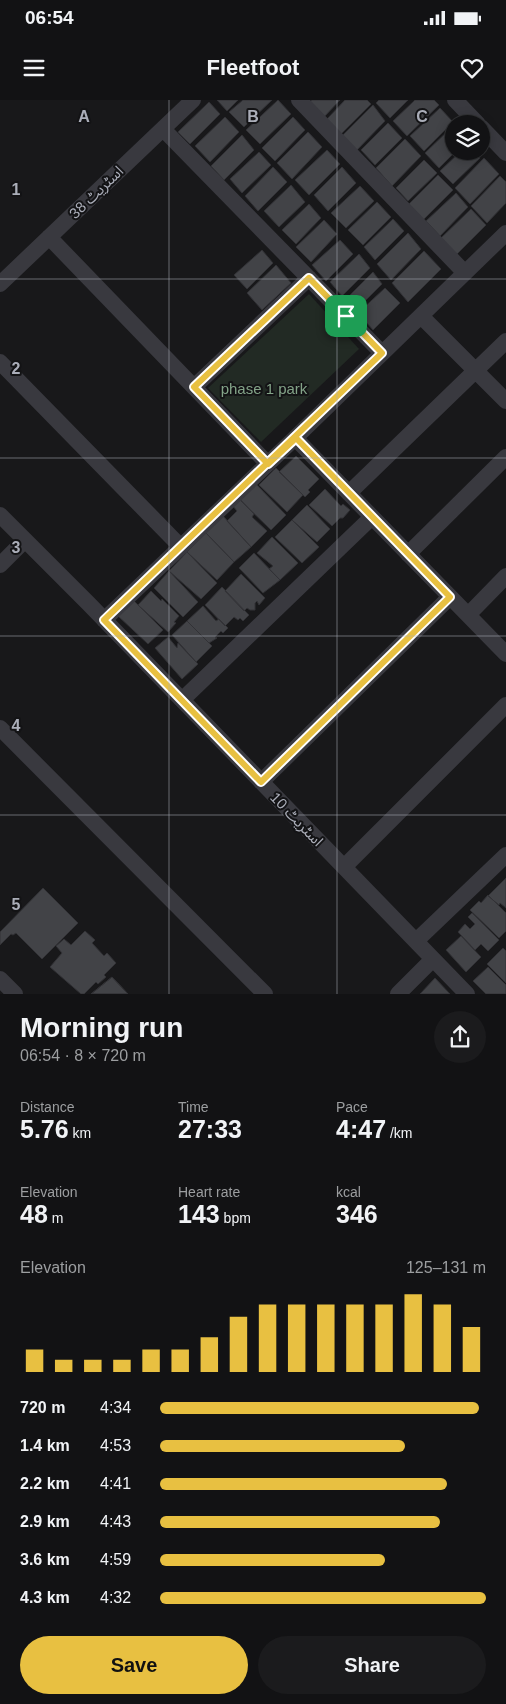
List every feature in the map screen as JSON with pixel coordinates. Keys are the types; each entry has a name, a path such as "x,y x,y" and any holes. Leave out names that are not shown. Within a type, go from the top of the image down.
{"street":[{"name":"اسٹریٹ 38","path":"0,284 193,100"},
{"path":"300,100 465,273"},
{"path":"456,100 470,115"},
{"path":"163,128 382,353"},
{"path":"490,136 506,153"},
{"path":"104,620 296,438 506,233"},
{"path":"49,238 268,464"},
{"path":"194,387 309,278"},
{"path":"421,316 506,401"},
{"path":"349,493 506,341"},
{"path":"0,362 181,547"},
{"path":"296,438 506,654"},
{"path":"408,554 506,457"},
{"name":"اسٹریٹ 10","path":"0,515 467,994"},
{"path":"182,700 372,517"},
{"path":"0,565 25,540"},
{"path":"468,615 506,576"},
{"path":"261,782 450,597"},
{"path":"344,867 506,705"},
{"path":"0,728 265,994"},
{"path":"416,941 506,855"},
{"path":"398,994 433,959"},
{"path":"0,979 15,994"}],"green space":[{"name":"phase 1 park","path":"309,294 359,349 261,442 208,388"}],"building":[{"path":"217,100 238,100 227,111"},
{"path":"243,100 272,100 244,127 229,112"},
{"path":"278,100 291,114 260,144 246,130"},
{"path":"312,100 340,100 324,117 310,102"},
{"path":"345,100 367,100 371,104 341,134 327,119"},
{"path":"379,100 408,100 390,118 376,103"},
{"path":"415,100 434,100 439,105 407,136 393,121"},
{"path":"209,102 220,114 190,144 178,132"},
{"path":"373,105 385,121 356,151 342,136"},
{"path":"440,108 446,115 445,130 424,151 410,136"},
{"path":"225,117 239,132 210,162 195,146"},
{"path":"293,117 305,130 275,161 262,148"},
{"path":"388,123 402,138 375,165 361,150"},
{"path":"308,132 322,147 292,179 277,163"},
{"path":"445,134 445,160 447,160 439,168 425,153"},
{"path":"242,135 254,150 224,180 211,166"},
{"path":"405,139 421,156 392,186 376,168"},
{"path":"327,150 340,164 309,195 295,180"},
{"path":"259,152 271,165 242,193 230,179"},
{"path":"424,160 437,173 408,201 396,188"},
{"path":"452,160 478,160 453,184 440,171"},
{"path":"482,160 486,160 499,174 470,204 455,188"},
{"path":"273,167 287,182 258,211 245,196"},
{"path":"342,167 356,183 328,211 314,195"},
{"path":"438,175 453,190 422,221 408,205"},
{"path":"500,176 506,182 506,203 487,223 471,206"},
{"path":"291,185 305,202 279,227 264,211"},
{"path":"360,186 374,201 346,228 331,213"},
{"path":"456,193 468,207 440,236 426,221"},
{"path":"377,202 391,217 363,245 348,230"},
{"path":"309,204 321,218 296,244 282,230"},
{"path":"471,209 486,225 456,255 441,238"},
{"path":"393,219 404,231 375,260 364,247"},
{"path":"324,220 337,234 311,262 296,247"},
{"path":"408,233 421,249 391,280 377,264"},
{"path":"340,240 353,254 326,281 312,265"},
{"path":"262,250 273,263 247,289 234,275"},
{"path":"424,251 441,269 408,302 392,283"},
{"path":"359,254 370,268 342,296 330,282"},
{"path":"276,265 291,283 262,310 247,293"},
{"path":"373,272 382,284 356,310 346,299"},
{"path":"385,288 400,303 373,330 358,313"},
{"path":"296,456 319,479 308,490 310,492 305,497 279,472"},
{"path":"276,468 303,495 287,512 259,485"},
{"path":"256,484 286,515 271,530 240,500"},
{"path":"325,489 341,506 343,504 350,510 332,526 309,505"},
{"path":"239,498 254,514 252,517 267,531 251,547 227,521 237,511 232,505"},
{"path":"307,505 330,529 317,542 292,520"},
{"path":"223,516 251,547 234,562 206,533"},
{"path":"292,520 319,547 302,563 275,537"},
{"path":"206,533 234,562 217,580 187,552"},
{"path":"272,537 298,563 280,580 269,569 273,566 257,553"},
{"path":"187,552 217,583 201,599 169,571"},
{"path":"254,553 280,580 263,593 239,568"},
{"path":"169,571 198,602 183,617 154,588"},
{"path":"241,574 265,598 259,605 257,601 255,603 255,610 247,608 244,611 225,591"},
{"path":"222,587 249,615 243,621 240,618 238,620 234,617 225,626 205,605"},
{"path":"151,591 179,616 168,632 138,605"},
{"path":"133,600 163,630 148,644 117,615"},
{"path":"203,606 216,621 219,619 228,628 223,633 221,631 215,637 217,638 209,643 187,621"},
{"path":"187,621 212,646 196,662 172,635"},
{"path":"168,637 177,648 178,643 198,664 182,679 155,648"},
{"path":"506,878 506,908 488,896"},
{"path":"43,888 78,923 42,959 16,933 11,934 0,945 0,932"},
{"path":"488,895 506,913 506,931 499,938 470,910 479,901 481,903"},
{"path":"472,913 499,940 488,951 481,944 475,950 458,932 465,924 470,929 475,924 468,917"},
{"path":"85,931 95,940 92,943 104,956 107,953 116,963 104,975 106,977 98,984 96,982 84,994 81,994 50,967 62,953 56,946 64,939 71,945"},
{"path":"461,936 481,957 466,972 446,950"},
{"path":"503,948 506,951 506,983 487,964"},
{"path":"488,967 506,985 506,994 486,994 473,981"},
{"path":"112,977 128,994 91,994"},
{"path":"112,977 128,994 91,994"},
{"path":"435,978 450,994 420,994"}],"route":[{"path":"346,316 309,278 194,387 268,464 296,438 450,597 261,782 104,620 268,464 382,353 346,316"}]}
